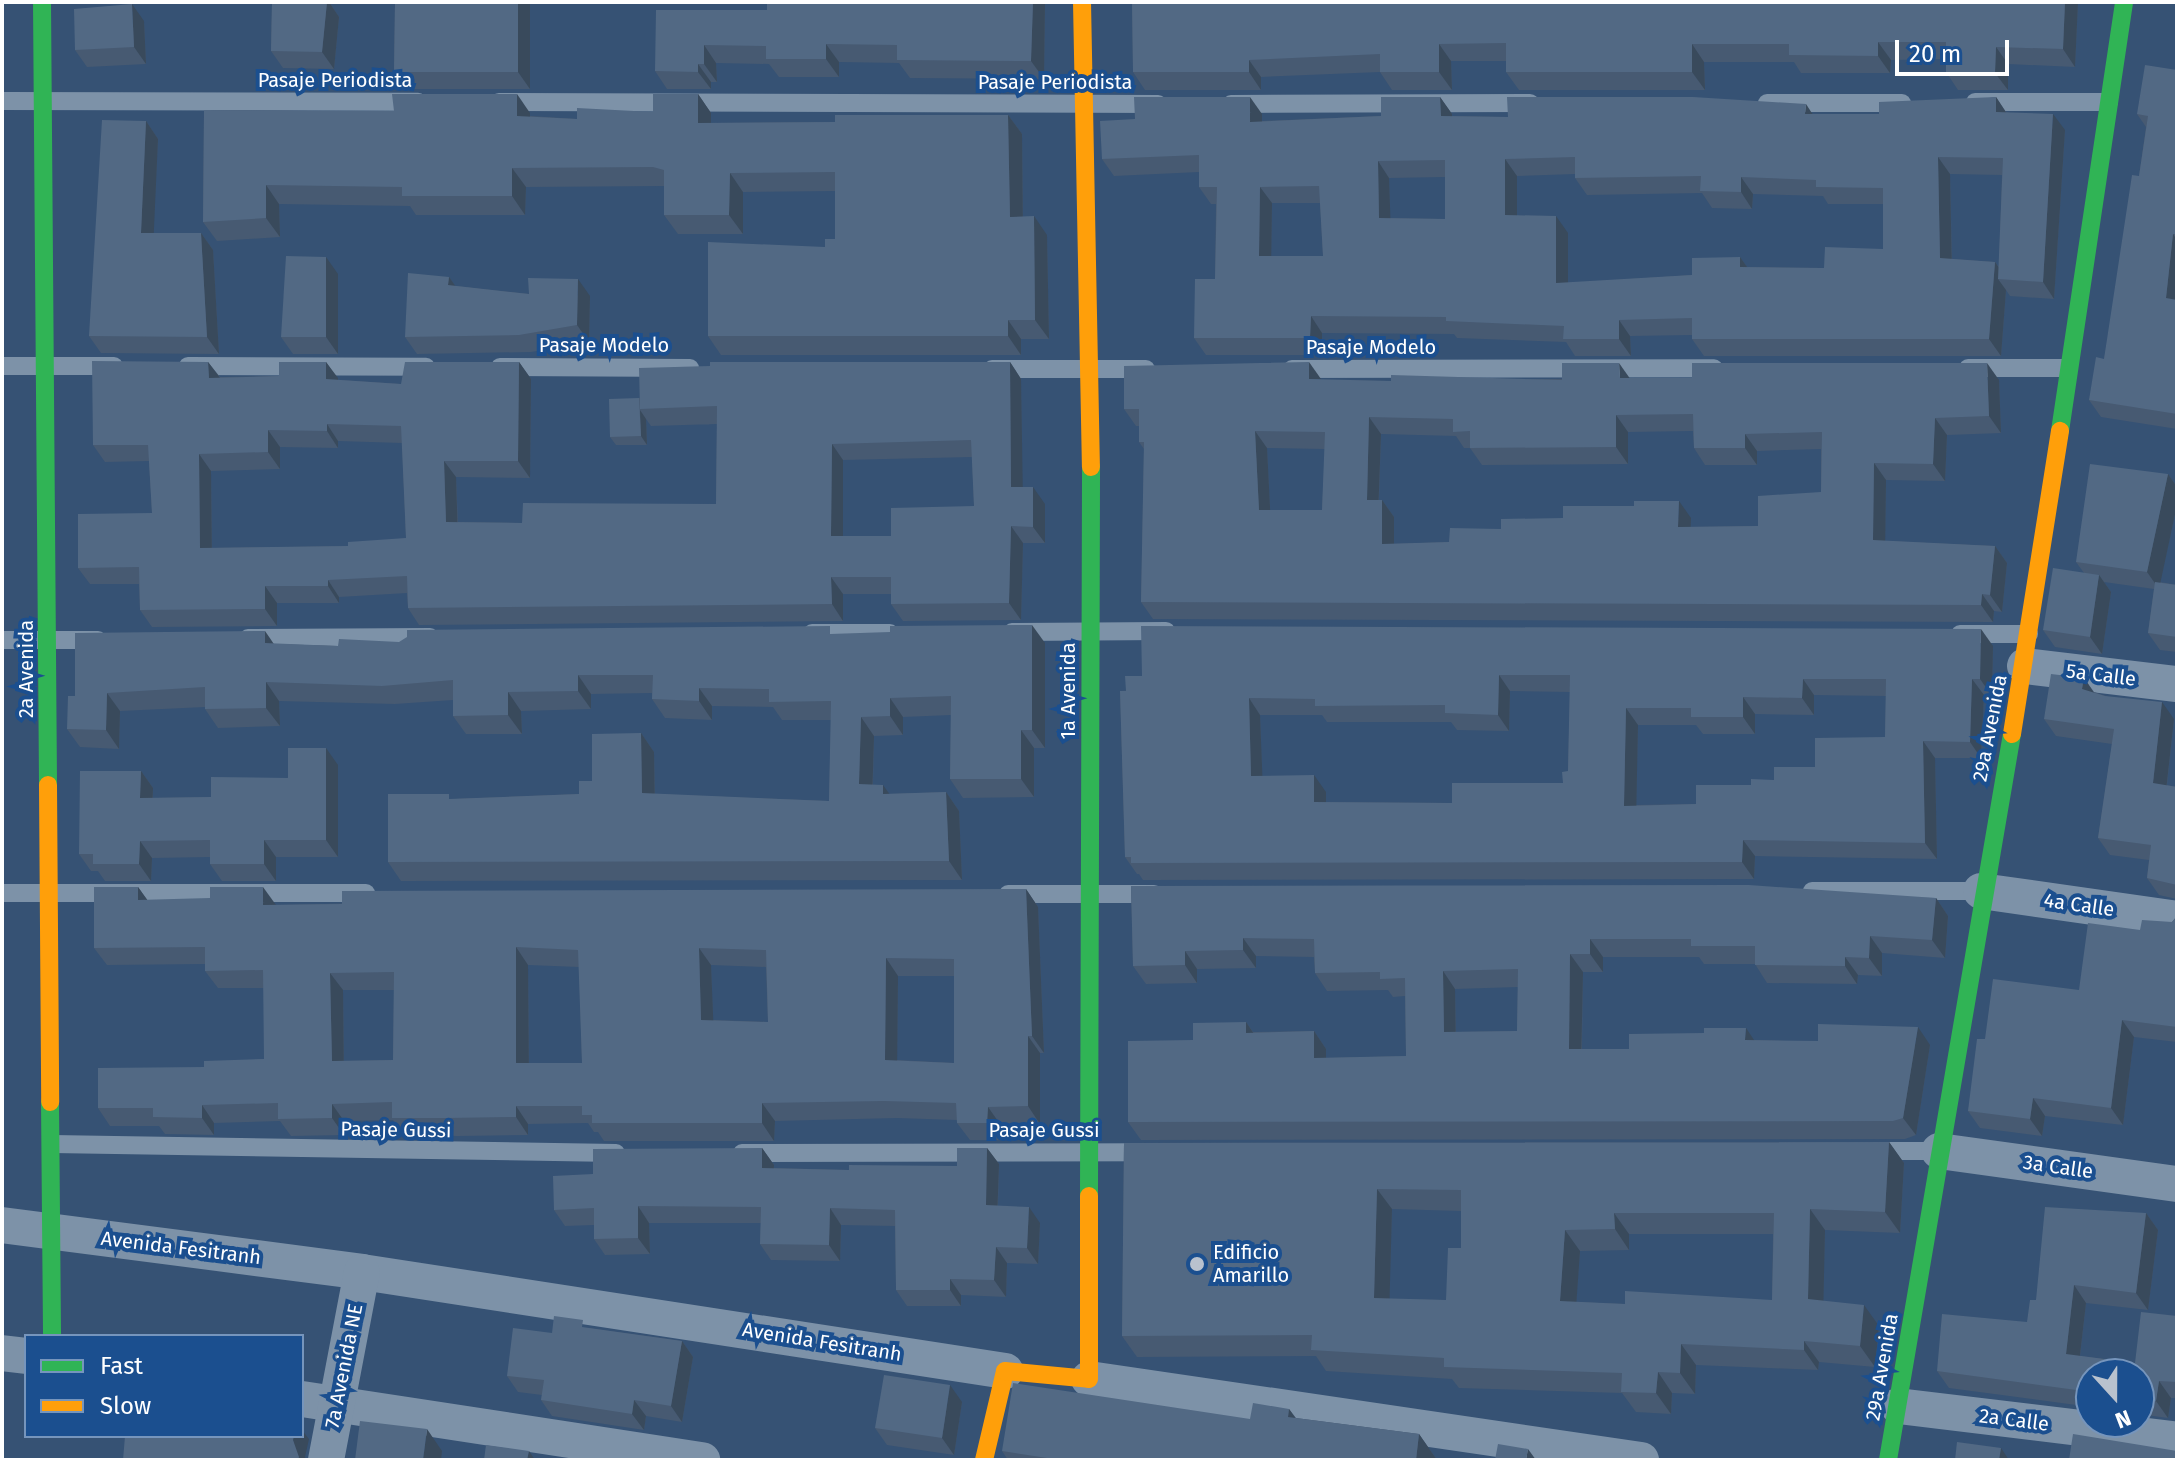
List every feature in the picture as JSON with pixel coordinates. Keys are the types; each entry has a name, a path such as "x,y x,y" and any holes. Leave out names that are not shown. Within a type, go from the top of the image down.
{"street":[{"name":"2a Avenida","path":"42,2 52,1334"},
{"name":"1a Avenida","path":"1082,2 1091,369 1089,1379"},
{"name":"29a Avenida","path":"1888,1460 1981,891 2027,650 2124,2"},
{"name":"5a Calle","path":"2027,650 2177,684"},
{"name":"4a Calle","path":"1981,891 2177,919"},
{"name":"3a Calle","path":"1939,1151 2177,1184"},
{"name":"Avenida Fesitranh","path":"2,1225 362,1272 1005,1371 1089,1379 1641,1460"},
{"name":"7a Avenida NE","path":"326,1460 319,1401 362,1272"},
{"path":"2,1353 24,1356"},
{"path":"984,1460 1005,1371"},
{"path":"319,1401 702,1460"},
{"name":"2a Calle","path":"1898,1406 2177,1440"}],"lane":[{"name":"Pasaje Periodista","path":"2,101 437,102"},
{"name":"Pasaje Periodista","path":"484,102 1178,104"},
{"path":"1951,102 2109,102"},
{"path":"1210,104 1557,103"},
{"path":"1746,103 1919,103"},
{"path":"2,366 140,366"},
{"path":"172,366 441,367"},
{"name":"Pasaje Modelo","path":"473,367 711,368"},
{"path":"964,368 1170,369"},
{"name":"Pasaje Modelo","path":"1264,369 1738,368"},
{"path":"1943,368 2069,368"},
{"path":"995,632 1186,631"},
{"path":"790,634 916,633"},
{"path":"1933,634 2027,650"},
{"path":"221,639 458,637"},
{"path":"2,640 111,639"},
{"path":"1790,891 1981,891"},
{"path":"2,893 381,894"},
{"path":"995,894 1169,894"},
{"name":"Pasaje Gussi","path":"52,1144 642,1153"},
{"path":"1861,1151 1939,1151"},
{"name":"Pasaje Gussi","path":"722,1153 1168,1152"}],"building":[{"path":"272,2 327,2 322,52 271,51"},
{"path":"395,2 518,2 518,72 394,72"},
{"path":"767,2 1033,2 1031,61 897,60 897,45 826,44 826,59 766,59 766,46 704,45 704,64 698,64 698,72 655,71 656,10 767,10"},
{"path":"1132,2 2065,2 2063,49 1996,47 1995,73 1946,72 1946,42 1878,42 1878,56 1789,55 1789,44 1692,44 1692,72 1506,72 1506,43 1439,44 1439,72 1380,72 1380,54 1249,60 1249,72 1133,72"},
{"path":"132,4 134,47 75,50 74,9"},
{"path":"2145,65 2177,70 2177,234 2173,234 2166,298 2177,300 2177,414 2089,400 2096,357 2104,359 2132,175 2139,176 2148,116 2137,114"},
{"path":"392,94 517,94 517,116 577,119 577,108 653,112 653,94 698,94 698,123 835,122 835,115 1008,115 1010,217 1034,216 1035,320 1008,320 1008,336 708,336 708,242 825,247 825,239 835,239 835,172 730,173 729,215 664,215 664,170 653,167 512,168 512,196 402,196 402,187 266,185 266,218 203,222 204,110 394,111"},
{"path":"1134,97 1250,97 1250,122 1381,116 1381,97 1440,97 1441,116 1508,117 1507,97 1693,97 1806,104 1805,114 1879,114 1879,102 1996,97 1996,112 2053,114 2043,282 1998,279 2003,158 1938,157 1940,258 1995,262 1989,339 1692,339 1692,318 1619,320 1619,339 1563,339 1564,326 1446,321 1446,317 1311,316 1310,338 1194,338 1195,279 1215,279 1217,187 1199,187 1199,155 1102,159 1100,121 1135,119","holes":["1575,157 1575,178 1701,176 1700,191 1741,192 1741,177 1816,180 1816,187 1883,188 1883,249 1825,247 1824,268 1740,267 1740,257 1692,258 1692,275 1556,283 1556,216 1505,215 1505,159","1445,160 1445,219 1379,218 1378,161","1319,186 1323,256 1259,256 1260,187"]},
{"path":"102,120 146,121 141,233 201,233 207,337 89,336"},
{"path":"286,256 326,257 326,337 281,337"},
{"path":"408,273 449,277 448,285 529,294 528,278 578,279 577,325 519,335 405,337"},
{"path":"92,361 208,362 209,378 279,376 279,362 326,362 326,379 401,384 405,362 519,362 518,461 444,461 446,522 522,523 523,503 716,504 717,406 640,409 639,368 710,366 710,362 1010,362 1011,487 1033,487 1033,527 1011,526 1009,603 891,604 891,577 831,577 832,604 408,608 407,576 328,580 328,586 265,586 265,609 140,610 139,567 78,568 78,514 152,513 148,445 93,445","holes":["327,424 401,426 406,538 348,542 348,546 200,548 199,454 268,452 268,430 327,431","971,440 974,506 891,508 891,536 831,536 832,444"]},
{"path":"1309,362 1309,379 1391,381 1391,375 1562,380 1562,363 1619,363 1620,378 1692,378 1692,363 1987,363 1989,416 1935,418 1933,464 1874,463 1873,540 1995,546 1990,595 1982,594 1981,605 1141,602 1144,442 1139,442 1139,409 1124,409 1124,366","holes":["1693,414 1694,448 1745,448 1745,434 1822,432 1821,492 1758,496 1758,526 1678,527 1679,501 1634,501 1634,506 1563,506 1563,518 1501,519 1501,529 1450,528 1449,542 1382,544 1382,500 1367,500 1369,417 1453,419 1453,432 1470,431 1470,448 1616,447 1616,415","1255,431 1325,432 1322,510 1259,510"]},
{"path":"639,398 641,436 610,437 609,399"},
{"path":"2090,464 2168,474 2147,572 2076,562"},
{"path":"2053,568 2099,575 2090,637 2043,630"},
{"path":"2155,582 2177,585 2177,637 2148,633"},
{"path":"1032,625 1032,730 1021,730 1021,779 950,779 951,696 890,698 890,716 861,717 859,784 883,785 883,794 946,792 949,861 388,862 388,794 449,794 449,799 579,794 579,781 592,781 592,734 641,733 642,793 829,801 831,701 769,702 769,689 699,688 699,701 652,699 653,675 578,675 578,691 508,692 508,715 453,716 453,680 382,686 266,682 266,708 205,709 205,687 107,693 106,730 67,729 68,696 75,696 75,633 265,631 265,643 338,646 339,639 399,642 407,637 407,630 830,626 830,634 890,632 890,626"},
{"path":"1141,626 1981,629 1980,679 1972,679 1970,742 1923,741 1925,843 1743,840 1742,862 1131,863 1131,857 1125,857 1120,691 1126,691 1125,676 1142,676","holes":["1499,675 1570,675 1568,771 1562,772 1563,783 1452,783 1452,803 1314,802 1314,775 1251,776 1249,698 1315,699 1315,706 1445,705 1445,713 1498,715","1803,679 1886,679 1885,737 1815,738 1815,767 1774,767 1774,780 1751,779 1751,785 1696,785 1696,804 1624,806 1626,708 1691,708 1691,717 1743,717 1743,697 1802,698"]},
{"path":"2051,674 2084,678 2082,689 2105,696 2162,702 2153,783 2177,787 2177,885 2147,878 2151,845 2098,838 2114,729 2044,719"},
{"path":"288,748 326,748 326,840 264,840 264,864 210,864 210,840 140,841 139,864 93,864 93,854 79,854 80,771 141,771 140,798 211,797 211,777 288,778"},
{"path":"1749,885 1936,898 1932,940 1870,936 1869,958 1845,957 1845,966 1755,965 1755,946 1691,946 1691,939 1590,939 1590,954 1570,954 1569,1049 1629,1049 1629,1034 1704,1033 1704,1028 1746,1028 1745,1040 1818,1041 1818,1024 1918,1027 1903,1118 1893,1121 1128,1122 1128,1041 1193,1040 1193,1023 1246,1022 1246,1033 1314,1031 1314,1058 1406,1056 1405,978 1380,979 1380,972 1315,973 1314,939 1243,938 1243,950 1185,951 1185,965 1133,966 1131,886","holes":["1518,969 1517,1031 1444,1032 1443,971"]},
{"path":"94,887 138,887 138,900 210,898 210,887 263,887 263,905 342,904 342,891 1026,889 1032,1036 1028,1036 1028,1106 988,1107 987,1123 957,1123 956,1103 884,1101 762,1103 762,1123 592,1123 592,1115 582,1115 582,1106 516,1106 516,1117 392,1118 392,1102 332,1104 332,1118 278,1119 278,1103 202,1105 202,1118 153,1117 153,1108 98,1108 98,1068 204,1067 204,1061 264,1059 263,970 205,971 205,947 94,948","holes":["516,947 578,950 582,1063 516,1063","699,948 766,950 768,1022 701,1020","886,958 954,959 954,1063 885,1060","394,972 393,1060 332,1061 330,973"]},
{"path":"2177,916 2177,1027 2122,1020 2111,1108 2033,1098 2030,1119 1968,1111 1977,1039 1985,1039 1993,979 2079,990 2088,923 2140,930 2142,920 2172,922"},
{"path":"1889,1142 1885,1212 1810,1209 1808,1299 1864,1305 1860,1346 1804,1341 1804,1350 1681,1344 1680,1373 1658,1372 1656,1393 1621,1392 1622,1373 1444,1367 1444,1358 1311,1350 1312,1335 1122,1336 1124,1143","holes":["1377,1189 1461,1190 1461,1248 1448,1248 1446,1300 1374,1298","1614,1213 1774,1213 1772,1300 1625,1291 1625,1304 1560,1301 1565,1230 1615,1229"]},
{"path":"762,1148 762,1168 849,1170 849,1165 957,1166 957,1148 987,1148 986,1205 1029,1207 1027,1248 996,1247 994,1280 950,1279 950,1290 896,1290 895,1210 830,1208 829,1245 760,1244 761,1207 638,1206 638,1238 594,1239 594,1208 554,1210 553,1176 593,1174 593,1149"},
{"path":"2045,1207 2146,1213 2136,1293 2074,1285 2066,1354 2097,1358 2075,1358 2075,1390 1937,1371 1942,1314 2027,1322 2030,1300 2036,1300"},
{"path":"2141,1312 2177,1316 2177,1382 2159,1381 2156,1401 2155,1358 2136,1358"},
{"path":"554,1316 583,1320 582,1327 682,1341 671,1406 634,1400 632,1414 541,1400 544,1380 507,1376 513,1328 552,1333"},
{"path":"884,1375 950,1385 942,1438 875,1428"},
{"path":"1013,1383 1250,1419 1253,1403 1289,1409 1288,1417 1419,1434 1416,1460 1060,1460 1002,1451"},
{"path":"360,1421 427,1429 423,1460 355,1460"},
{"path":"2073,1434 2075,1438 2097,1438 2177,1451 2177,1460 2069,1460"},
{"path":"125,1438 294,1438 299,1457 298,1460 123,1460"},
{"path":"1957,1442 2001,1448 1999,1460 1955,1460"},
{"path":"1498,1444 1528,1449 1526,1460 1495,1460"},
{"path":"486,1445 529,1451 527,1460 484,1460"}],"traffic: fast":[{"path":"42,2 48,785"},
{"path":"2060,431 2124,2"},
{"path":"1089,1196 1091,467"},
{"path":"1888,1460 2012,734"},
{"path":"50,1102 52,1334"}],"traffic: slow":[{"path":"1082,2 1091,467"},
{"path":"2012,734 2060,431"},
{"path":"48,785 50,1102"},
{"path":"984,1460 1005,1371 1089,1379 1089,1196"}],"place":[{"name":"Edificio Amarillo","path":"1197,1264"}]}
